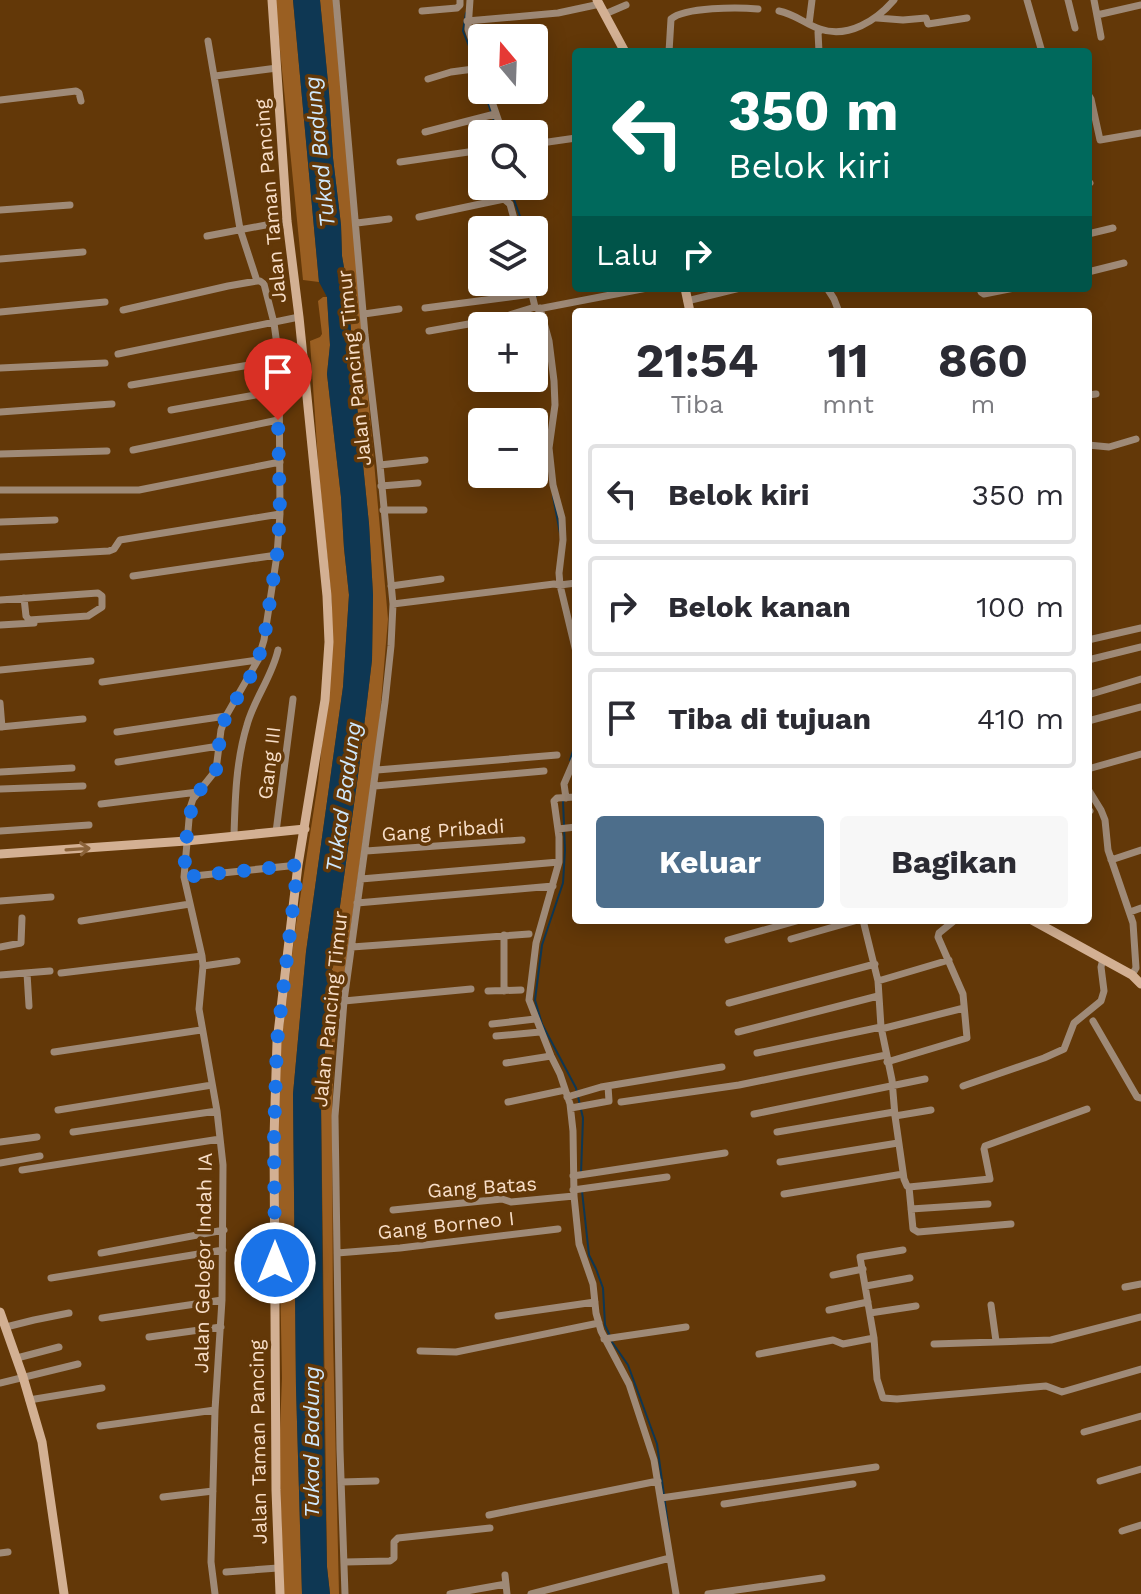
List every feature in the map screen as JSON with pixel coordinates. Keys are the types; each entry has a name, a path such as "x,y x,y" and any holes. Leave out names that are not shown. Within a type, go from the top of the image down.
{"street":[{"name":"Jalan Taman Pancing","path":"272,0 287,221 327,596 329,642 325,700 298,865 277,1042 274,1151 276,1490 280,1594"},
{"name":"Jalan Pancing Timur","path":"336,0 393,604 377,770 344,1001 335,1116 345,1594"},
{"path":"422,11 457,8 460,0"},
{"path":"468,29 470,0"},
{"path":"809,24 812,0"},
{"path":"779,11 788,12 821,30 844,31 877,18 894,0"},
{"path":"1027,0 1041,48"},
{"path":"1068,0 1075,28"},
{"path":"1094,0 1101,37"},
{"path":"467,21 558,13 599,2 623,48"},
{"path":"605,14 626,5"},
{"path":"1097,15 1141,5"},
{"path":"669,48 671,19 676,14 758,9"},
{"path":"877,18 926,18 928,24 967,18"},
{"path":"818,48 817,38 821,30"},
{"name":"Jalan Gelogor Indah IA","path":"208,41 240,229 257,281 264,284 274,323 279,360 280,462 277,555 264,640 258,660 226,716 216,770 198,792 190,808 186,841 184,877 203,966 199,1009 201,1030 217,1111 223,1165 222,1300 211,1562 215,1594"},
{"path":"215,76 277,68"},
{"path":"428,79 468,70"},
{"path":"0,100 76,91 81,101"},
{"path":"492,104 497,120"},
{"path":"1092,104 1100,140 1141,133"},
{"path":"425,132 494,114"},
{"path":"548,142 572,139"},
{"path":"400,162 468,152"},
{"path":"419,217 497,200"},
{"path":"0,210 70,205"},
{"path":"357,223 389,219"},
{"path":"207,236 287,221"},
{"path":"1092,233 1113,228"},
{"path":"0,259 83,252"},
{"path":"1092,271 1124,263"},
{"path":"123,310 257,281"},
{"path":"429,331 625,292"},
{"path":"686,292 689,308"},
{"path":"687,301 724,292"},
{"path":"425,308 517,296"},
{"path":"533,296 549,341 554,381 555,405 549,448 553,485 562,518 558,584 572,637"},
{"path":"0,312 105,302"},
{"path":"364,314 399,309"},
{"path":"118,354 299,317"},
{"path":"131,385 279,360"},
{"path":"0,368 105,363"},
{"path":"171,410 278,391"},
{"path":"0,412 112,404"},
{"path":"133,450 278,420"},
{"path":"1092,445 1109,447 1136,439"},
{"path":"0,454 107,451"},
{"path":"380,465 425,460"},
{"path":"0,490 139,490 280,462"},
{"path":"381,486 418,483"},
{"path":"383,510 424,510"},
{"path":"0,557 109,551 120,540 280,514"},
{"path":"0,522 55,520"},
{"path":"133,576 277,555"},
{"path":"391,586 441,579"},
{"path":"393,604 572,583"},
{"path":"0,600 24,598 98,593 102,596 102,607 88,616 29,620 24,598"},
{"path":"0,625 85,620"},
{"path":"1092,639 1141,628"},
{"path":"1092,659 1141,647"},
{"path":"234,836 236,791 245,733 278,650"},
{"path":"102,682 258,660"},
{"path":"0,670 91,661"},
{"path":"1092,694 1141,679"},
{"name":"Gang III","path":"276,832 293,699"},
{"path":"0,703 1,727 83,719"},
{"path":"1092,720 1141,707"},
{"path":"117,732 226,716"},
{"path":"118,762 219,746"},
{"path":"1092,768 1141,754"},
{"path":"377,770 557,755"},
{"path":"562,798 572,765"},
{"path":"0,772 72,768"},
{"path":"375,786 544,771"},
{"path":"0,789 83,786"},
{"path":"101,804 198,792"},
{"path":"1092,794 1105,820 1108,850 1130,912 1135,934 1136,970 1141,984"},
{"path":"572,797 554,801 562,829 559,862 536,943 528,994 540,1032 576,1107 573,1131 578,1175 579,1244 593,1284 599,1323 629,1384 654,1460 663,1497 676,1594"},
{"path":"0,831 89,825"},
{"path":"562,829 572,828"},
{"path":"0,854 305,829"},
{"name":"Gang Pribadi","path":"366,851 522,840"},
{"path":"1111,860 1141,850"},
{"path":"361,879 559,862"},
{"path":"184,877 298,865"},
{"path":"357,903 553,886"},
{"path":"0,901 51,897"},
{"path":"81,921 190,904"},
{"path":"1130,912 1141,908"},
{"path":"0,947 21,943 22,918"},
{"path":"728,940 786,924"},
{"path":"791,939 845,924"},
{"path":"861,924 878,981 881,1028 892,1085 904,1182 909,1187 913,1229 918,1232 1011,1224"},
{"path":"621,1102 739,1085 886,1058 966,1039 963,994 938,935 950,924"},
{"path":"1039,924 1085,951 1136,970"},
{"path":"352,947 529,934"},
{"path":"504,935 504,991"},
{"path":"61,973 202,956"},
{"path":"963,1086 1064,1049 1074,1023 1101,1001 1104,991 1103,959"},
{"path":"878,981 949,960"},
{"path":"203,966 237,961"},
{"path":"729,1003 875,964"},
{"path":"0,975 50,971"},
{"path":"27,973 29,1006"},
{"path":"344,1001 471,989"},
{"path":"488,991 521,990"},
{"path":"738,1032 878,996"},
{"path":"757,1053 964,1008"},
{"path":"492,1024 535,1019"},
{"path":"1093,1021 1137,1097 1141,1098"},
{"path":"54,1052 201,1030"},
{"path":"496,1036 540,1032"},
{"path":"506,1063 551,1056"},
{"path":"508,1102 722,1067"},
{"path":"754,1114 925,1079"},
{"path":"58,1110 212,1085"},
{"path":"576,1107 609,1101 608,1086"},
{"path":"909,1187 988,1180 985,1146 1087,1109"},
{"path":"777,1132 931,1110"},
{"path":"73,1132 217,1111"},
{"path":"0,1142 37,1137"},
{"path":"22,1170 220,1139"},
{"path":"780,1162 898,1143"},
{"path":"578,1175 725,1153"},
{"path":"0,1163 40,1156"},
{"path":"784,1194 903,1174"},
{"name":"Gang Batas","path":"393,1210 502,1199 511,1202 667,1177"},
{"path":"911,1209 988,1204"},
{"name":"Gang Borneo I","path":"337,1253 558,1229"},
{"path":"101,1253 224,1232"},
{"path":"113,1255 224,1232"},
{"path":"51,1278 223,1250"},
{"path":"903,1250 860,1257 874,1338 877,1379 883,1398 1046,1386 1062,1392 1141,1369"},
{"path":"833,1275 863,1269"},
{"path":"866,1286 910,1278"},
{"path":"1125,1287 1141,1284"},
{"path":"102,1318 222,1300"},
{"path":"498,1316 595,1302"},
{"path":"829,1310 868,1302"},
{"path":"991,1305 996,1341"},
{"path":"870,1313 916,1306"},
{"path":"0,1312 42,1442 64,1594"},
{"path":"6,1327 69,1313"},
{"path":"934,1344 1051,1340 1141,1317"},
{"path":"420,1351 456,1352 599,1323"},
{"path":"149,1337 221,1327"},
{"path":"607,1339 686,1327"},
{"path":"759,1354 833,1340 843,1344 874,1338"},
{"path":"17,1358 59,1347"},
{"path":"0,1383 78,1364"},
{"path":"29,1400 102,1388"},
{"path":"100,1426 215,1410"},
{"path":"1084,1432 1141,1416"},
{"path":"663,1497 876,1467"},
{"path":"1100,1481 1141,1469"},
{"path":"341,1482 376,1481"},
{"path":"489,1515 658,1481"},
{"path":"724,1504 853,1484"},
{"path":"746,1485 748,1500"},
{"path":"163,1497 213,1491"},
{"path":"1122,1531 1141,1525"},
{"path":"345,1562 390,1561 394,1558 394,1542 398,1538 490,1528"},
{"path":"531,1594 670,1558"},
{"path":"226,1572 278,1568"},
{"path":"708,1594 822,1578"},
{"path":"450,1594 506,1579 507,1594"}],"shaded area":[{"path":"275,0 293,0 319,282 303,280"},
{"path":"320,0 333,0 388,619 379,726 335,1041 332,1107 333,1338 339,1594 330,1594 327,1567 321,1103 332,964 372,660 373,595"},
{"path":"327,297 330,345 327,374 349,595 343,687 306,952 293,1094 302,1594 284,1594 279,1456 282,1378 277,1115 279,1060 318,783 331,655 332,603 310,341 322,334 318,301"}],"water":[{"name":"Tukad Badung","path":"293,0 320,0 373,595 372,660 332,964 321,1103 324,1422 330,1594 302,1594 293,1094 306,952 343,687 349,595 327,374 330,345 327,297 319,282"}],"waterway":[{"path":"466,13 463,31 468,44"},
{"path":"488,104 491,112"},
{"path":"514,200 520,216"},
{"path":"553,496 560,533"},
{"path":"570,760 572,754"},
{"path":"563,801 563,883 542,945 535,1000 542,1024 576,1088 583,1118 581,1173"},
{"path":"582,1191 589,1255 603,1288 605,1325 610,1336"},
{"path":"612,1342 628,1365 657,1444 669,1532"}],"route":[{"path":"275,1263 277,1042 298,865 184,877 193,799 216,770 226,716 255,669 264,640 280,514 278,420"}]}
